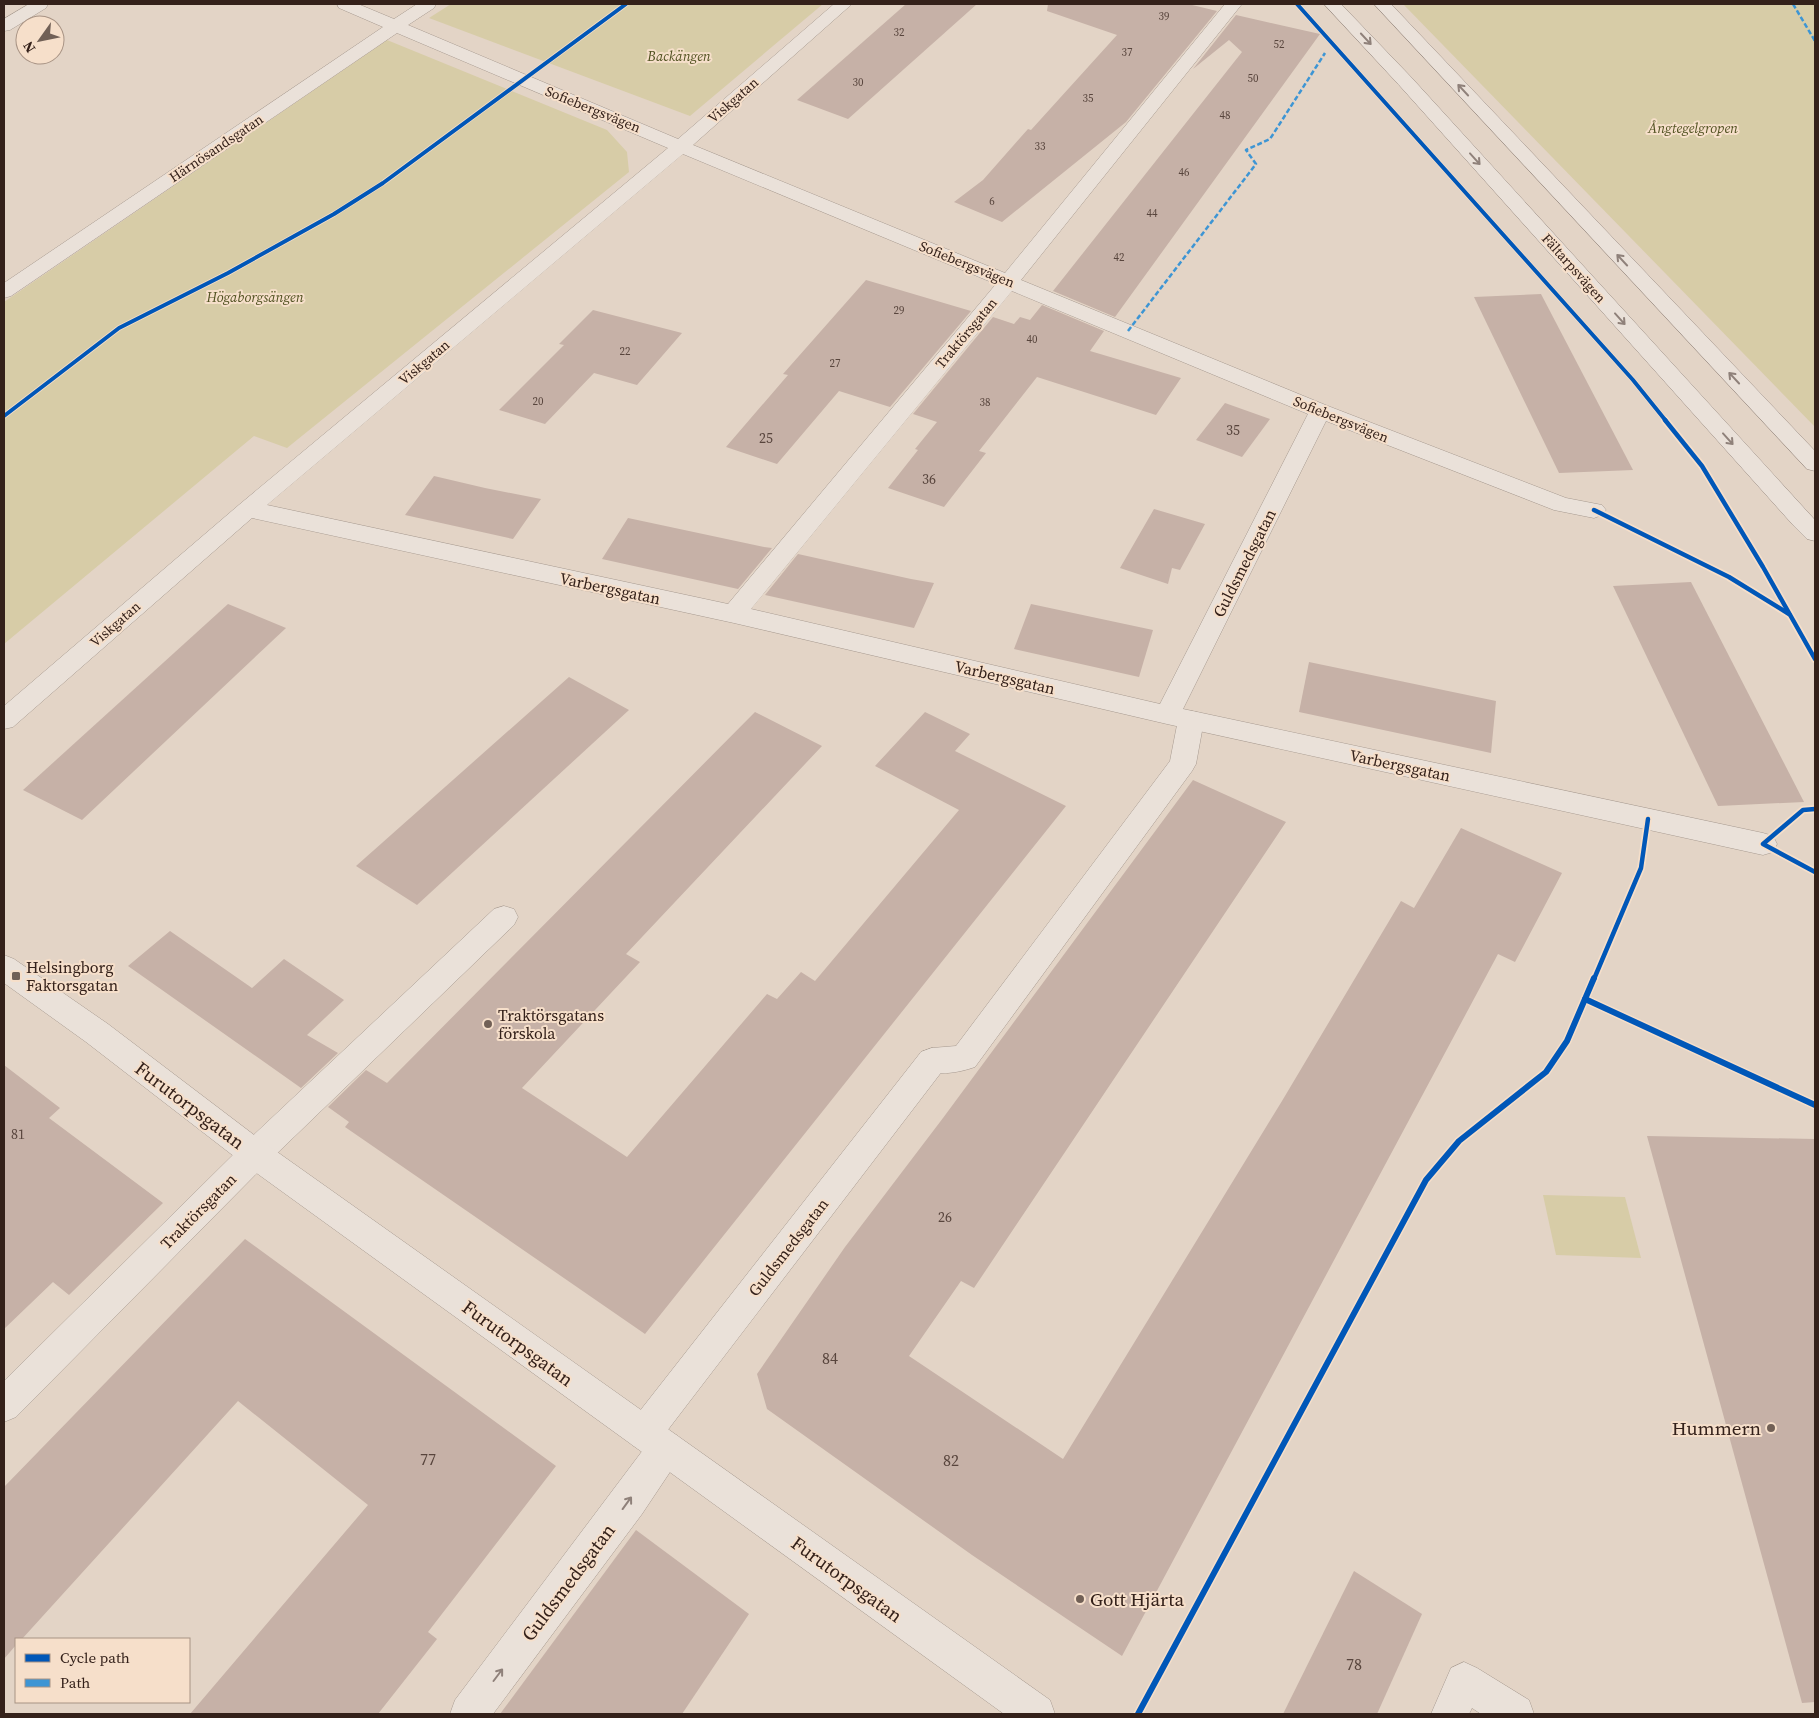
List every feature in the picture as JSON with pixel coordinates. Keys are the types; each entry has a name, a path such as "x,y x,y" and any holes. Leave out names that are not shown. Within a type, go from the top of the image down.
{"street":[{"path":"4,26 40,4"},
{"name":"Sofiebergsvägen","path":"345,4 681,146 1320,411 1562,505 1594,510"},
{"name":"Härnösandsgatan","path":"4,292 428,4"},
{"name":"Viskgatan","path":"4,720 248,509 681,146 844,4"},
{"name":"Traktörsgatan","path":"734,614 1009,282 1234,4"},
{"name":"Fältarpsvägen","path":"1332,4 1411,88 1815,533"},
{"path":"1382,4 1815,464"},
{"name":"Guldsmedsgatan","path":"469,1714 629,1501 655,1441 932,1062 964,1058 1183,764 1186,742 1179,718 1320,411"},
{"name":"Varbergsgatan","path":"248,509 734,614 1179,718 1763,844"},
{"name":"Traktörsgatan","path":"4,1405 255,1154 504,917"},
{"name":"Furutorpsgatan","path":"4,967 97,1033 255,1154 1036,1714"},
{"path":"1450,1714 1464,1680 1515,1714"}],"green space":[{"name":"Backängen","path":"451,4 823,4 690,116 429,18"},
{"name":"Ångtegelgropen","path":"1403,4 1815,4 1815,427"},
{"name":"Högaborgsängen","path":"387,40 607,130 627,152 629,172 287,448 254,436 4,644 4,302"},
{"path":"1543,1195 1625,1197 1641,1258 1556,1255"}],"building":[{"path":"906,4 977,4 848,119 797,100"},
{"path":"1048,4 1188,4 1217,11 1126,122 1002,222 954,202 983,180 1028,129 1031,130 1117,35 1047,11"},
{"path":"1236,15 1320,34 1115,317 1053,291 1242,52 1229,40 1193,69"},
{"path":"866,280 971,311 890,407 839,391 777,464 726,447 788,375 783,374"},
{"path":"1541,294 1633,470 1559,473 1474,297"},
{"path":"1042,305 1104,331 1090,351 1181,378 1156,415 1037,377 979,451 986,453 944,507 888,488 918,450 915,449 937,422 913,414 993,317 1014,324 1020,317 1030,320"},
{"path":"593,310 682,333 637,385 594,373 545,424 499,410 564,345 559,344"},
{"path":"1225,403 1270,419 1242,457 1196,440"},
{"path":"434,476 541,499 513,539 405,515"},
{"path":"1154,509 1205,524 1180,570 1172,568 1168,584 1120,568"},
{"path":"628,518 772,548 738,589 602,559"},
{"path":"798,554 934,583 914,628 765,595"},
{"path":"1691,582 1804,802 1718,806 1613,586"},
{"path":"228,604 286,628 82,820 23,790"},
{"path":"1031,604 1153,630 1139,677 1014,649"},
{"path":"1309,662 1496,701 1491,753 1299,712"},
{"path":"569,677 629,710 417,905 356,866"},
{"path":"755,712 822,746 626,954 640,962 522,1088 627,1157 767,994 777,999 801,972 815,981 959,810 875,766 925,712 970,734 955,751 1066,806 645,1334 345,1127 349,1122 328,1107 366,1070 387,1083"},
{"path":"1193,780 1286,822 974,1288 961,1281 909,1356 1063,1459 1282,1101 1401,901 1414,908 1461,828 1562,873 1515,962 1498,954 1122,1656 972,1555 767,1409 757,1374 845,1247 943,1118"},
{"path":"170,931 252,988 284,959 344,1000 307,1035 338,1053 301,1088 128,966"},
{"path":"4,1065 60,1108 49,1118 163,1203 69,1295 53,1282 4,1329"},
{"name":"Hummern","path":"1647,1136 1815,1139 1815,1702 1802,1703"},
{"path":"245,1239 556,1466 428,1632 437,1639 378,1714 190,1714 368,1505 238,1401 23,1638 15,1638 15,1646 4,1659 4,1487"},
{"path":"636,1530 749,1614 682,1714 500,1714"},
{"path":"1354,1571 1422,1614 1377,1714 1283,1714"}],"marked path":[{"path":"1793,4 1815,41"},
{"path":"1128,331 1256,164 1246,150 1270,139 1325,53"}],"cycle path":[{"path":"4,416 119,328 228,273 334,214 383,183 626,4"},
{"path":"1297,4 1633,380 1702,466 1763,567 1815,659"},
{"path":"1594,510 1729,577 1789,614"},
{"path":"1815,809 1803,810 1763,844 1815,872"},
{"path":"1138,1714 1426,1180 1459,1141 1546,1072 1567,1041 1641,868 1648,819"},
{"path":"1585,999 1815,1105"}],"place":[{"name":"Helsingborg Faktorsgatan","path":"16,976"},
{"name":"Traktörsgatans förskola","path":"488,1024"},
{"name":"Hummern","path":"1771,1428"},
{"name":"Gott Hjärta","path":"1080,1599"}]}
